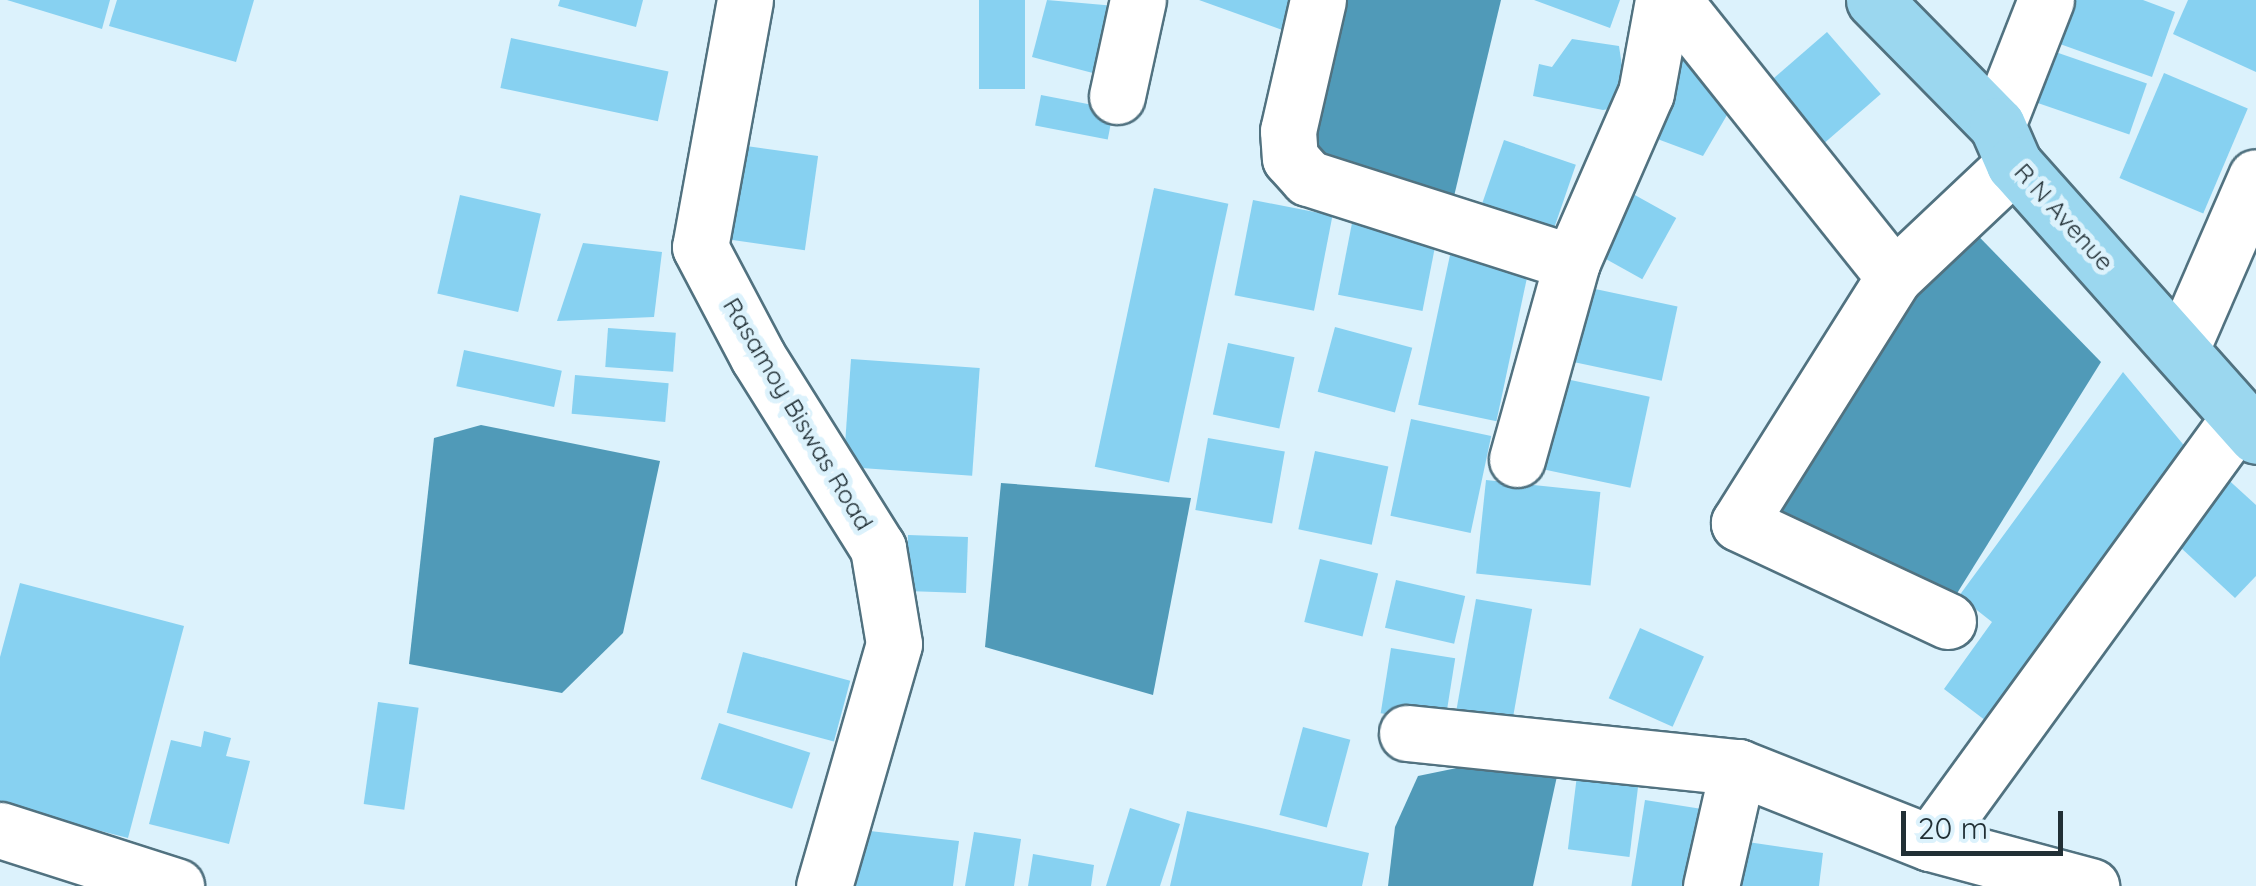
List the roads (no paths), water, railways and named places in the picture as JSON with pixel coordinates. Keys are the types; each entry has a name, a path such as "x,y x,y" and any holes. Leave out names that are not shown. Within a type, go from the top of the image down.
{"main road":[{"name":"R N Avenue","path":"1874,0 2005,144 2247,427"}],"street":[{"name":"Rasamoy Biswas Road","path":"745,0 700,247 758,357 878,548 894,644 824,886"},
{"path":"1117,96 1138,0"},
{"path":"1318,0 1288,131 1290,158 1308,178 1572,262"},
{"path":"1516,459 1572,262 1646,93 1663,0"},
{"path":"1673,0 1894,277"},
{"path":"1948,621 1740,523 1894,277 2005,144 2046,0"},
{"path":"2182,347 2256,177"},
{"path":"1930,842 2247,427"},
{"path":"1407,733 1738,767 1930,842 2091,886"},
{"path":"1711,886 1738,767"},
{"path":"0,830 86,872 176,886"}],"water":[{"path":"1342,0 1501,0 1450,213 1308,175"},
{"path":"1953,210 2101,362 1951,603 1760,536"},
{"path":"481,425 660,461 623,633 562,693 409,664 434,438"},
{"path":"1001,483 1191,498 1153,695 985,647"},
{"path":"1486,762 1559,767 1533,886 1388,886 1395,827 1418,776"}]}
